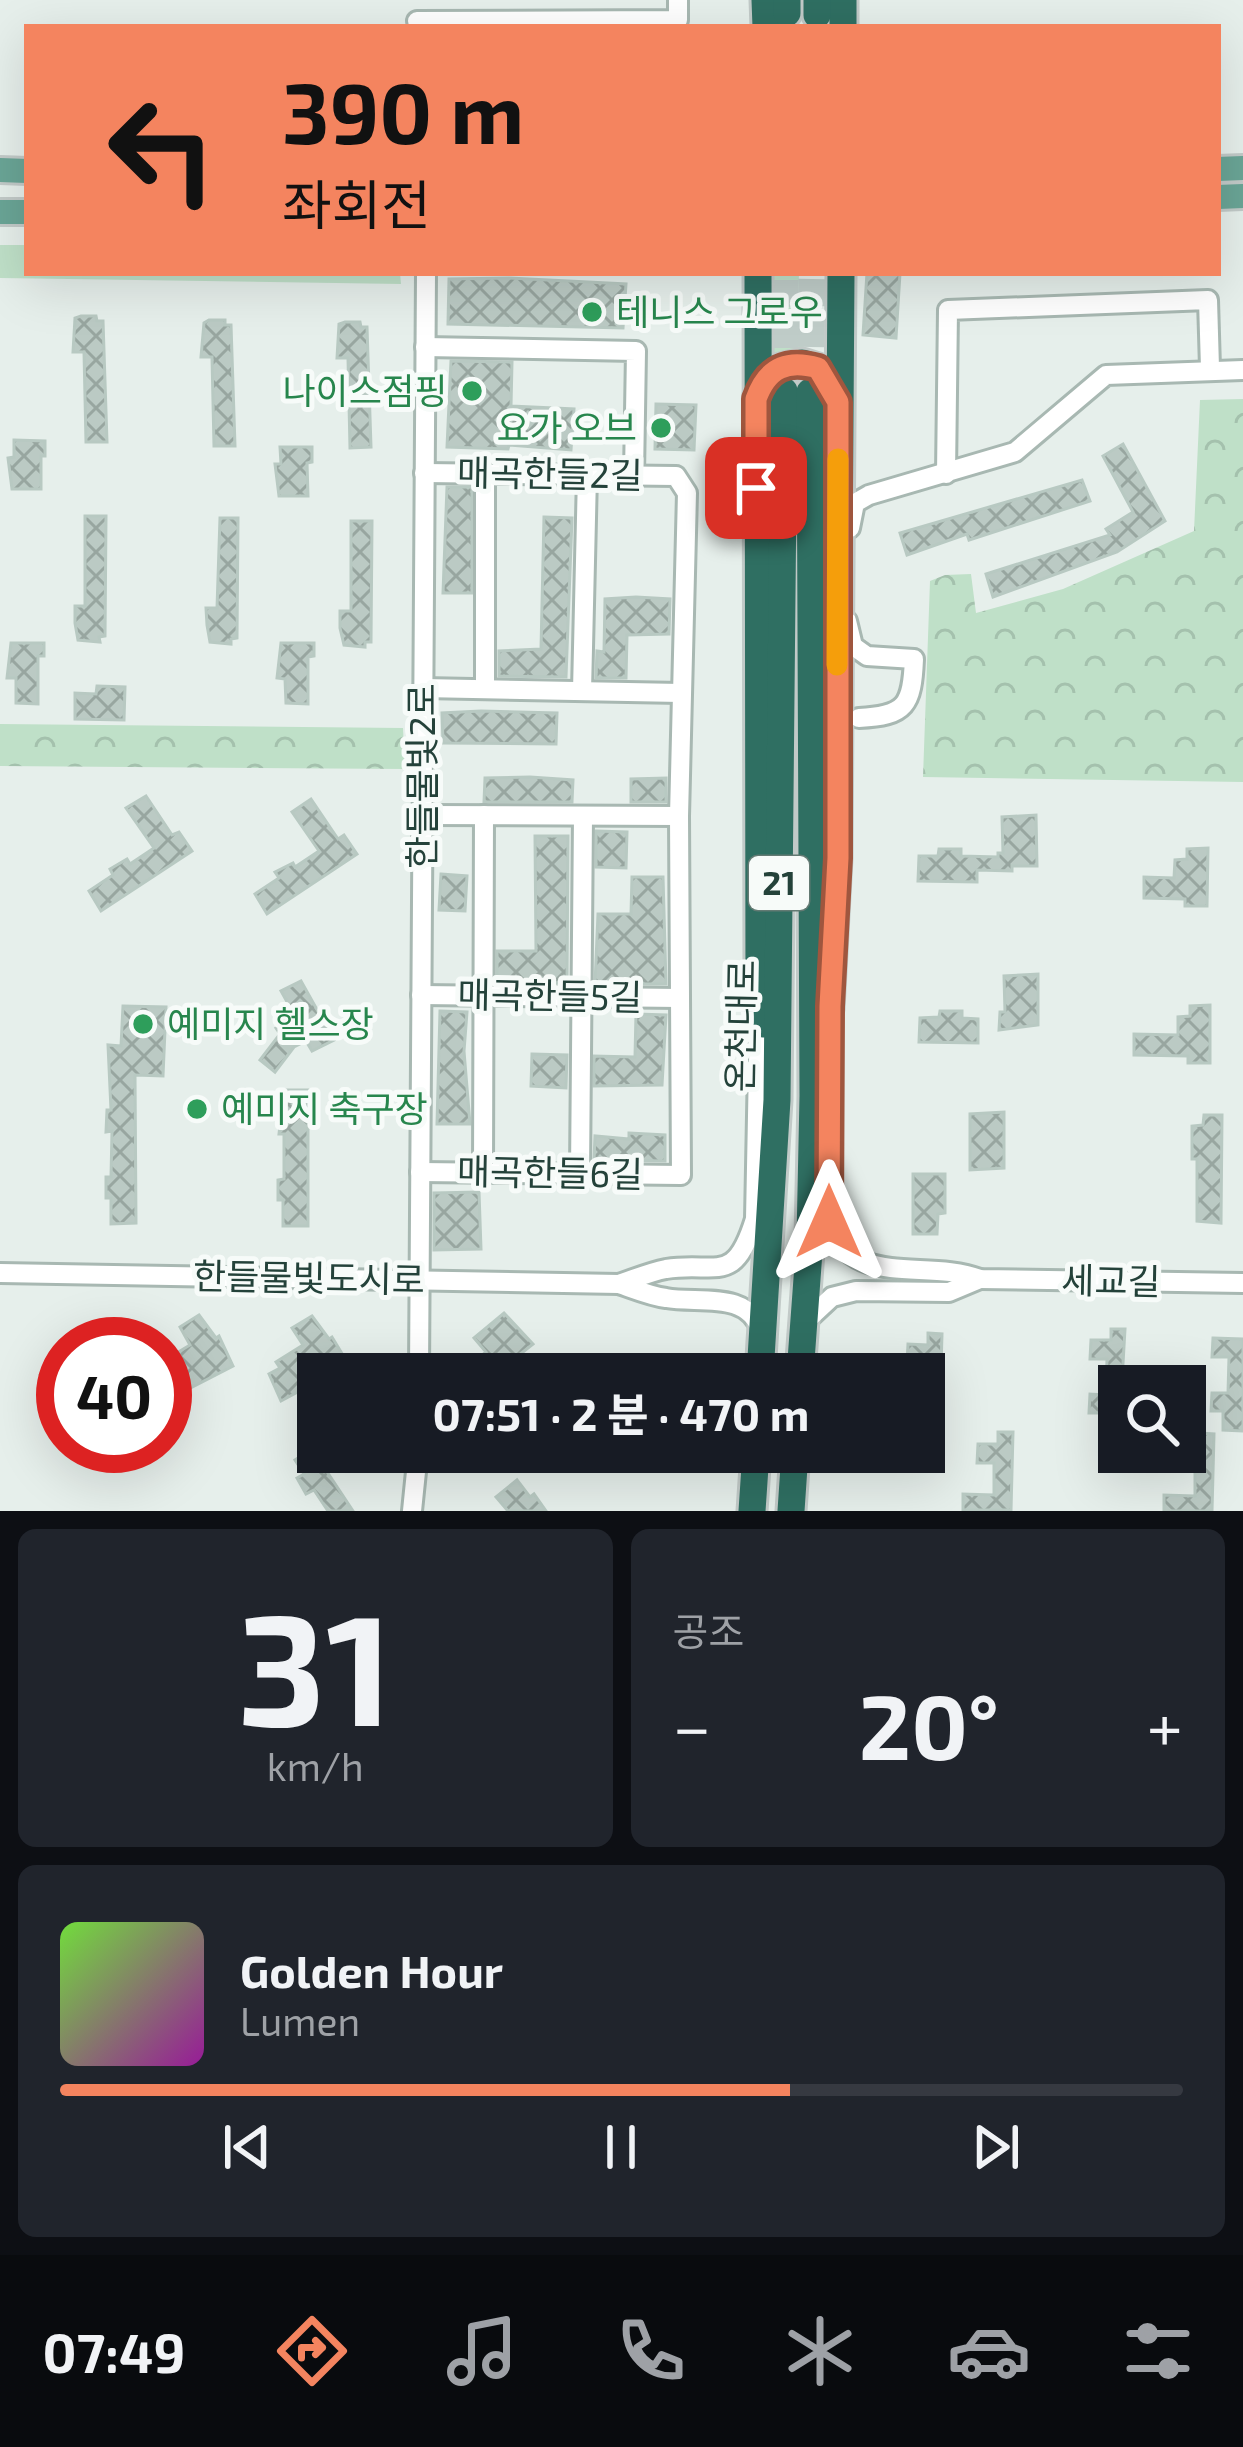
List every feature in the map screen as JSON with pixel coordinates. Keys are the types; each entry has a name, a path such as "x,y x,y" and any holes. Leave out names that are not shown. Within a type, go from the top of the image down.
{"highway":[{"path":"813,1096 830,1006 844,719 838,402 844,278"},
{"path":"757,286 759,1000 776,1100"},
{"path":"756,399 775,369 802,363 818,368 838,402"},
{"name":"온천대로","path":"761,1353 776,1100 797,392 813,1096 801,1353"},
{"path":"752,1511 755,1473"},
{"path":"791,1511 794,1473"}],"street":[{"path":"417,0 416,24 678,20 678,0"},
{"path":"515,0 515,21"},
{"name":"한들물빛2로","path":"419,1353 426,276"},
{"path":"946,474 948,310 1208,300 1210,368"},
{"path":"634,475 636,328"},
{"path":"425,347 636,351"},
{"path":"844,719 888,717 913,693 914,659 867,656 853,646 847,630 850,514 855,503 868,495 1015,452 1106,375 1243,370"},
{"name":"매곡한들2길","path":"424,472 676,476 687,493 681,693"},
{"path":"485,473 485,689"},
{"path":"582,691 587,475"},
{"path":"423,688 681,693 679,998"},
{"path":"422,815 680,816"},
{"path":"483,1173 484,815"},
{"path":"580,1174 583,816"},
{"name":"매곡한들5길","path":"421,995 679,998"},
{"name":"매곡한들6길","path":"420,1172 681,1175 679,998"},
{"path":"619,1284 668,1269 715,1270 733,1262 747,1244 755,1219 759,1000"},
{"path":"830,1006 829,1222 835,1242 850,1257 872,1266 956,1270 980,1279"},
{"name":"한들물빛도시로","path":"0,1273 619,1284"},
{"path":"803,1324 832,1297 856,1291 949,1292 980,1279"},
{"name":"세교길","path":"980,1279 1243,1283"},
{"path":"619,1284 664,1298 732,1302 758,1320 762,1335"},
{"path":"412,1511 416,1473"}],"green space":[{"path":"0,245 24,245 24,276 400,276 401,284 0,278"},
{"path":"766,276 799,276 797,333 808,356 766,369"},
{"path":"1243,399 1243,782 923,777 930,581 971,574 976,613 1063,589 1194,531 1200,400"},
{"path":"0,724 403,728 405,769 0,766"}],"building":[{"path":"867,276 900,276 896,338 863,335"},
{"path":"449,279 626,284 623,328 448,324"},
{"path":"75,318 103,321 107,442 86,442 84,352 73,352"},
{"path":"204,323 231,325 235,446 214,446 212,357 201,357"},
{"path":"339,324 367,327 371,447 350,448 348,358 337,358"},
{"path":"451,361 512,362 511,406 574,409 571,450 447,447"},
{"path":"656,404 696,405 694,450 655,449"},
{"path":"14,440 45,441 41,489 12,489 8,458 14,457"},
{"path":"1123,444 1165,521 1117,552 993,597 986,574 1110,535 1106,529 1133,512 1103,456"},
{"path":"280,447 312,447 312,462 307,463 308,496 279,496 275,464 281,464"},
{"path":"1082,480 1090,501 907,555 900,533"},
{"path":"447,487 472,487 472,593 443,593"},
{"path":"85,516 106,516 105,636 99,637 100,642 78,640 75,623 75,606 85,606"},
{"path":"544,517 572,518 566,677 499,676 499,651 541,649"},
{"path":"220,518 238,518 237,638 231,644 210,642 207,625 206,608 217,608"},
{"path":"351,521 372,521 371,642 365,642 365,647 344,645 340,628 340,611 351,611"},
{"path":"605,599 670,599 669,634 627,635 626,678 596,678 597,651 604,652"},
{"path":"11,643 44,643 44,656 38,656 38,704 16,703 16,678 7,678"},
{"path":"281,643 314,643 314,656 308,657 308,704 286,703 285,679 277,678"},
{"path":"97,686 125,687 124,720 75,719 75,693 96,694"},
{"path":"442,713 557,713 556,744 443,743"},
{"path":"485,778 573,780 572,802 484,802"},
{"path":"666,778 666,802 631,802 631,779"},
{"path":"146,796 172,835 179,832 192,851 101,911 89,891 113,875 110,869 127,859 130,864 154,848 126,808"},
{"path":"311,799 338,839 344,835 357,854 267,914 255,894 279,878 275,872 293,863 295,867 319,851 292,812"},
{"path":"1036,815 1037,866 977,870 977,882 918,881 919,856 938,856 939,849 961,849 961,856 998,857 1003,853 1002,817"},
{"path":"596,831 627,832 626,868 596,867"},
{"path":"535,836 568,836 567,983 497,982 497,951 536,951"},
{"path":"1208,848 1207,906 1185,906 1185,899 1144,898 1144,877 1174,878 1175,860 1187,859 1187,849"},
{"path":"441,874 467,876 465,911 439,910"},
{"path":"632,877 663,877 666,984 595,984 598,914 631,914"},
{"path":"1038,974 1038,1025 999,1030 1000,1012 1005,1012 1004,976"},
{"path":"301,981 334,1040 312,1051 306,1041 294,1047 275,1072 260,1060 280,1034 276,1028 296,1018 281,991"},
{"path":"1210,1005 1210,1063 1188,1063 1188,1056 1134,1055 1134,1034 1178,1035 1178,1017 1190,1016 1190,1006"},
{"path":"123,1006 166,1007 163,1076 135,1075 136,1223 111,1224 111,1198 106,1198 112,1131 106,1132 107,1110 111,1110 108,1045 121,1046"},
{"path":"440,1011 467,1012 464,1051 470,1124 437,1124"},
{"path":"940,1011 962,1011 962,1018 978,1019 978,1043 919,1042 920,1018 939,1017"},
{"path":"636,1014 666,1015 662,1085 594,1086 594,1056 635,1057"},
{"path":"532,1054 567,1055 566,1088 531,1086"},
{"path":"284,1090 308,1090 308,1226 283,1226 283,1200 278,1200 278,1180 284,1179 284,1134 279,1134"},
{"path":"1004,1112 1004,1168 970,1170 970,1114"},
{"path":"1204,1115 1222,1115 1221,1223 1197,1221 1192,1126 1203,1125"},
{"path":"629,1133 665,1135 665,1161 594,1160 595,1136 629,1139"},
{"path":"913,1174 945,1174 945,1213 938,1214 937,1234 913,1234"},
{"path":"479,1192 481,1249 434,1250 434,1193"},
{"path":"504,1313 533,1344 522,1353 485,1353 474,1338"},
{"path":"199,1315 219,1336 233,1366 192,1387 192,1319"},
{"path":"312,1316 342,1353 297,1353 297,1392 281,1401 269,1374 280,1368 276,1362 303,1345 292,1328"},
{"path":"1111,1329 1125,1329 1123,1365 1090,1359 1091,1340 1111,1340"},
{"path":"928,1333 942,1334 941,1353 908,1353 908,1344 928,1345"},
{"path":"1213,1338 1243,1339 1243,1431 1223,1430 1223,1411 1211,1411 1212,1393 1228,1393 1229,1357 1212,1357"},
{"path":"1090,1394 1098,1394 1098,1413 1089,1413"},
{"path":"998,1432 1013,1432 1011,1510 963,1510 963,1494 994,1495 994,1463 977,1463 978,1444 998,1444"},
{"path":"1206,1433 1214,1434 1212,1511 1164,1511 1164,1495 1195,1496 1195,1473 1206,1473"},
{"path":"328,1473 353,1511 328,1511 314,1490 306,1494 297,1478"},
{"path":"517,1480 546,1511 508,1511 496,1497"}],"tunnel":[{"path":"784,389 785,276"},
{"path":"810,388 812,276"}],"slow traffic":[{"path":"837,665 838,459"}],"place":[{"name":"테니스 그로우","path":"592,312"},
{"name":"나이스점핑","path":"472,391"},
{"name":"요가 오브","path":"661,428"},
{"name":"예미지 헬스장","path":"143,1024"},
{"name":"예미지 축구장","path":"197,1109"}],"route":[{"path":"756,488 756,399 761,386 785,364 818,368 838,402 838,858 830,1006 829,1222"}]}
